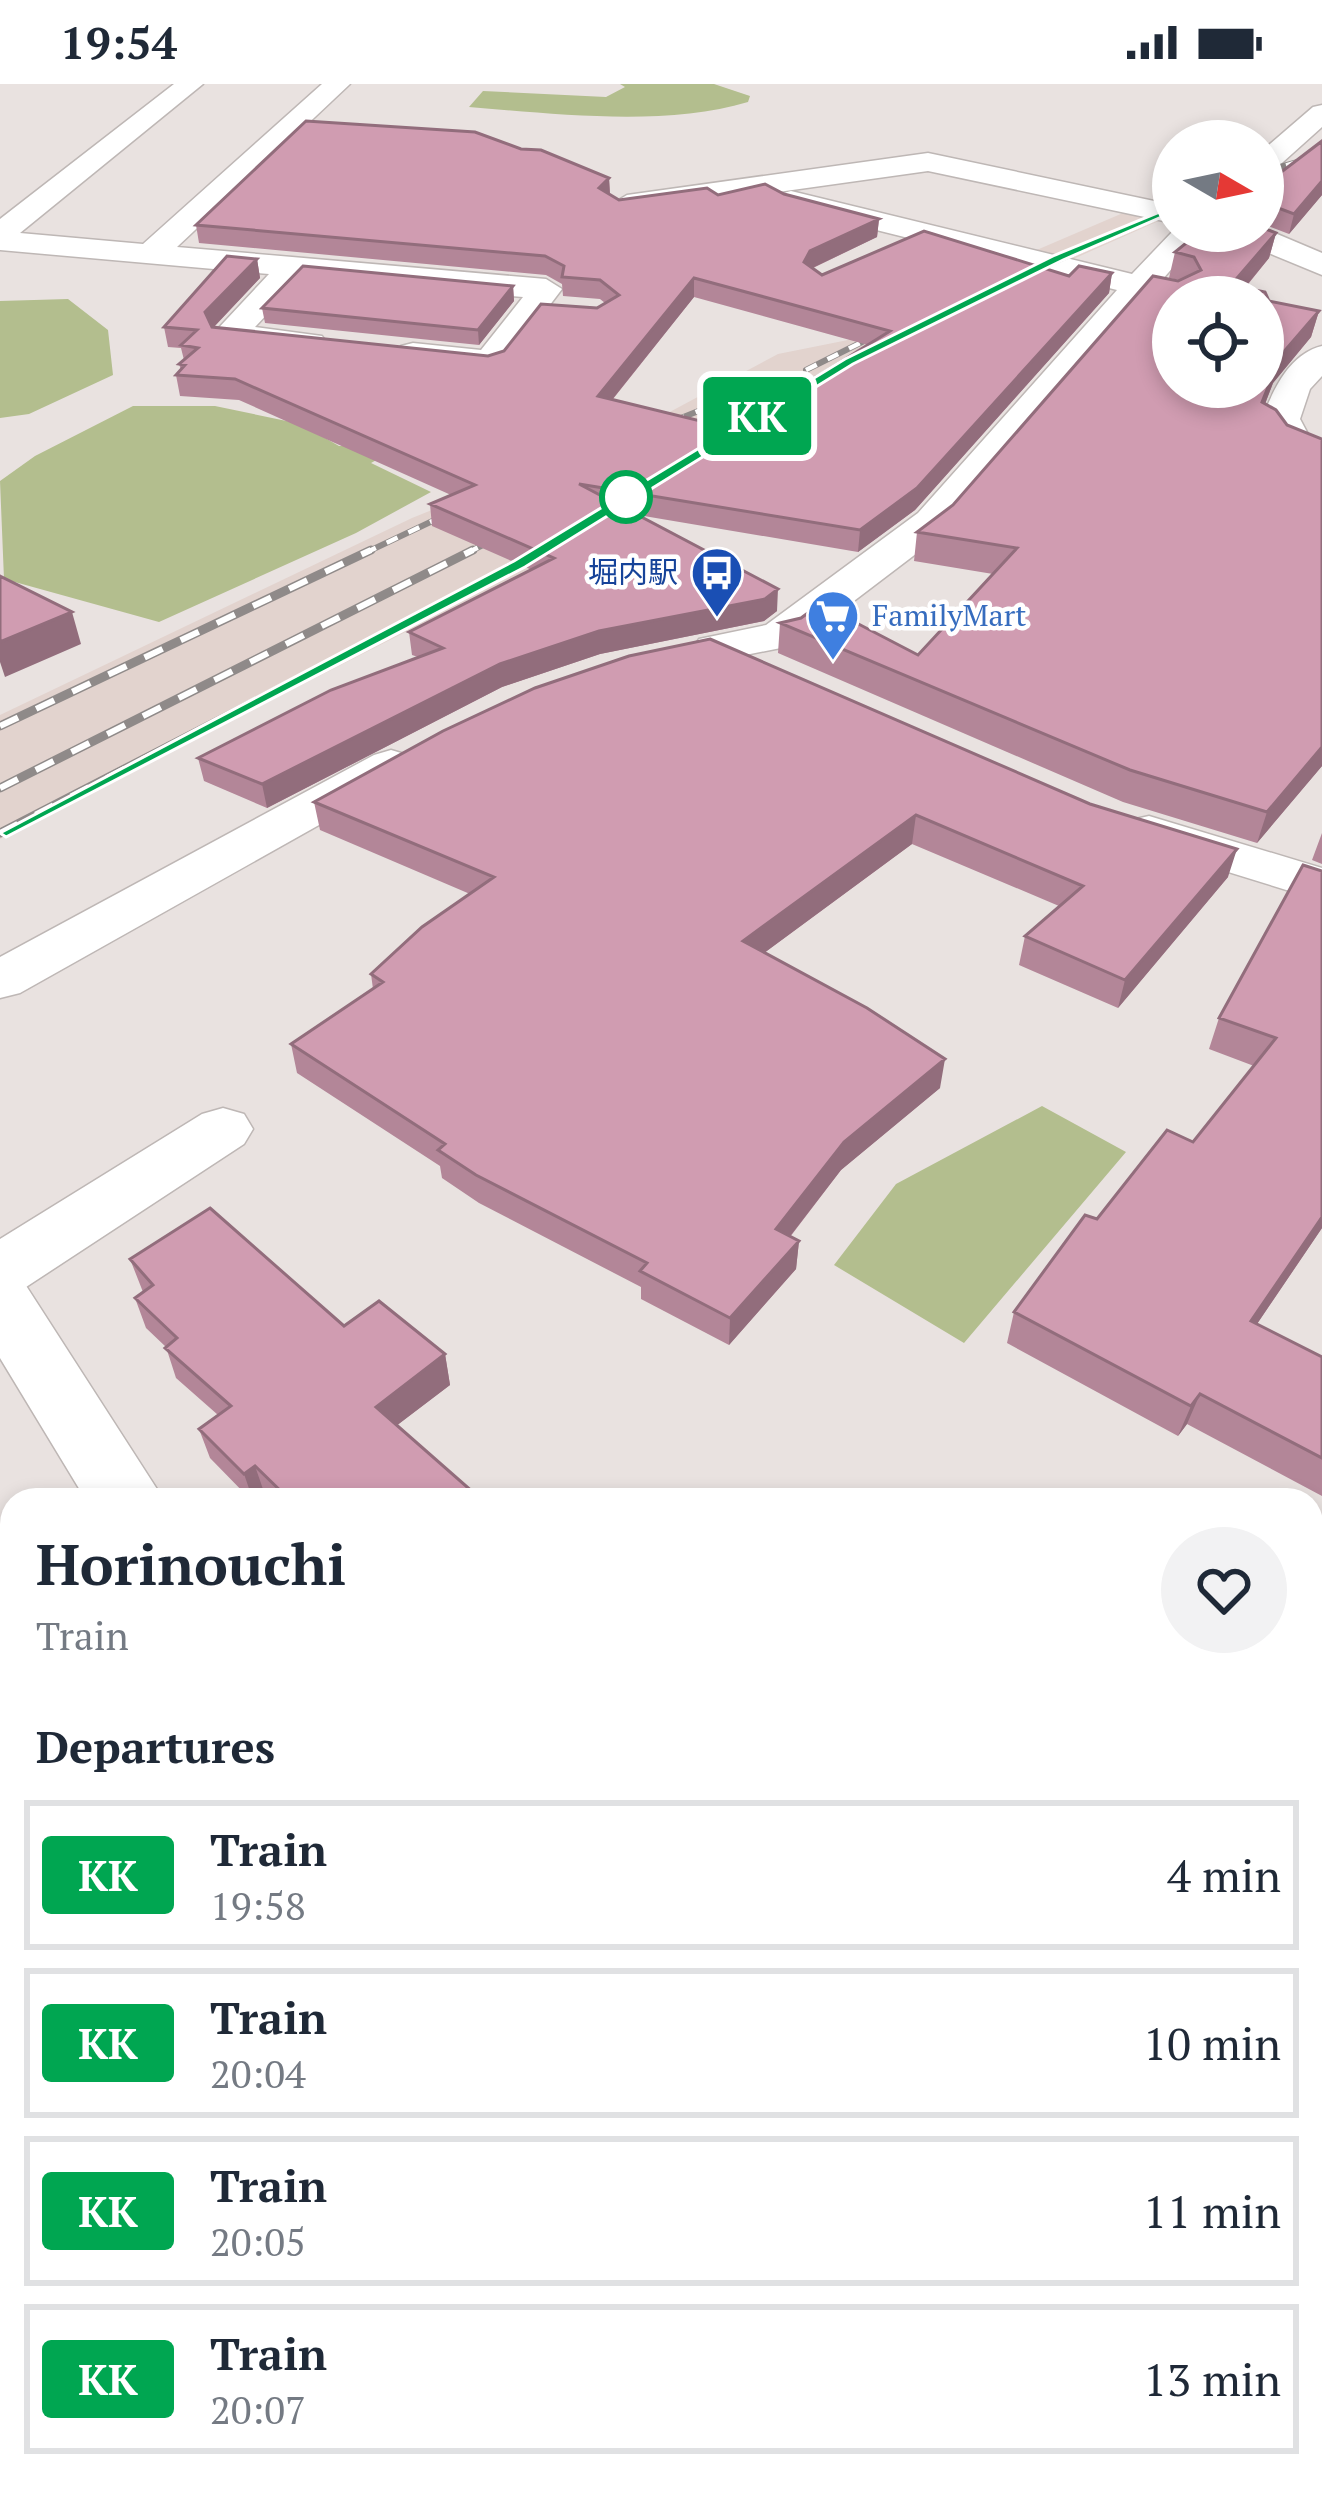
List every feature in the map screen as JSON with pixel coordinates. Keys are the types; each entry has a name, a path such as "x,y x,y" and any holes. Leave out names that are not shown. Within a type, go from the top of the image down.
{"street":[{"path":"0,237 190,84"},
{"path":"152,253 337,84"},
{"path":"1284,146 1322,113"},
{"path":"619,206 928,162 1152,210"},
{"path":"881,253 1018,183"},
{"path":"765,186 795,202 1152,289"},
{"path":"0,237 546,289 490,361 229,335 295,266"},
{"path":"1284,249 1322,265"},
{"path":"783,680 695,652 780,637 899,551 932,523 1078,350 1171,252"},
{"path":"531,308 576,311"},
{"path":"280,372 307,343"},
{"path":"1322,356 1293,386 1281,419 1294,441 1322,456"},
{"path":"4,969 427,745"},
{"path":"1103,817 1322,885"},
{"path":"0,1271 223,1129"},
{"path":"0,1299 86,1444 119,1488"}],"shaded area":[{"path":"1123,213 1152,217 1152,224 1071,260 1032,252"},
{"path":"1008,263 529,569 0,839 0,715 412,518 651,422 778,354 848,340"}],"green space":[{"path":"620,84 714,84 750,96 748,102 716,110 646,116 469,107 483,91 606,97 625,87"},
{"path":"68,299 108,330 113,375 29,414 0,418 0,301"},
{"path":"133,406 215,406 301,424 339,446 379,446 389,453 371,463 431,492 356,533 159,622 4,579 0,481 35,456"},
{"path":"1042,1106 1126,1152 964,1343 834,1265 896,1184"}],"building":[{"path":"306,121 475,132 521,149 541,150 609,178 599,188 619,200 707,188 718,195 765,184 784,194 879,219 810,251 804,262 822,275 924,231 1069,276 1079,266 1112,273 917,488 860,530 579,484 778,589 765,599 599,631 500,664 262,784 198,758 331,690 443,648 409,632 554,558 430,504 475,485 235,379 176,375 185,365 179,364 198,348 181,345 197,330 164,327 227,256 257,259 205,312 212,327 488,356 504,351 541,304 597,308 619,295 600,280 562,277 564,266 545,256 196,225","holes":["694,278 890,331 733,429 598,396"]},
{"path":"1322,141 1322,181 1294,214 1284,210 1284,170"},
{"path":"1175,252 1260,252 1239,276 1188,276 1201,270 1194,257"},
{"path":"303,266 513,286 478,330 262,308"},
{"path":"1152,277 1152,408 1272,408 1287,425 1322,439 1322,747 1267,812 1130,770 780,623 801,618 820,604 918,655 1017,548 917,532 953,505"},
{"path":"1284,304 1319,311 1284,352"},
{"path":"0,576 72,612 0,642"},
{"path":"710,639 1090,804 1237,849 1125,980 1025,936 1083,886 916,815 743,941 867,1008 945,1059 844,1142 776,1229 799,1241 730,1318 640,1271 647,1263 476,1175 438,1150 445,1144 291,1044 383,982 371,974 422,927 494,877 314,802 443,731 535,688 629,656"},
{"path":"1303,865 1322,871 1322,1217 1251,1321 1322,1357 1322,1458 1200,1394 1191,1406 1014,1312 1085,1215 1097,1219 1167,1130 1193,1142 1276,1038 1219,1018"},
{"path":"210,1208 344,1326 379,1301 445,1354 376,1407 468,1488 278,1488 255,1466 244,1474 199,1429 231,1406 165,1348 177,1338 135,1298 153,1285 130,1259"}],"railway":[{"path":"1284,166 1322,155"},
{"path":"1008,282 1152,219"},
{"path":"806,370 892,327"},
{"path":"692,441 831,371"},
{"path":"651,430 791,374"},
{"path":"365,553 462,507"},
{"path":"473,550 509,532"},
{"path":"535,553 547,546"},
{"path":"0,726 371,550"},
{"path":"0,788 473,550"},
{"path":"467,553 473,550"},
{"path":"0,833 540,550"}],"train":[{"name":"KK","path":"0,833 520,564 824,375 1059,257 1152,218"}],"place":[{"name":"堀内駅","path":"717,619"},
{"name":"FamilyMart","path":"833,662"}]}
